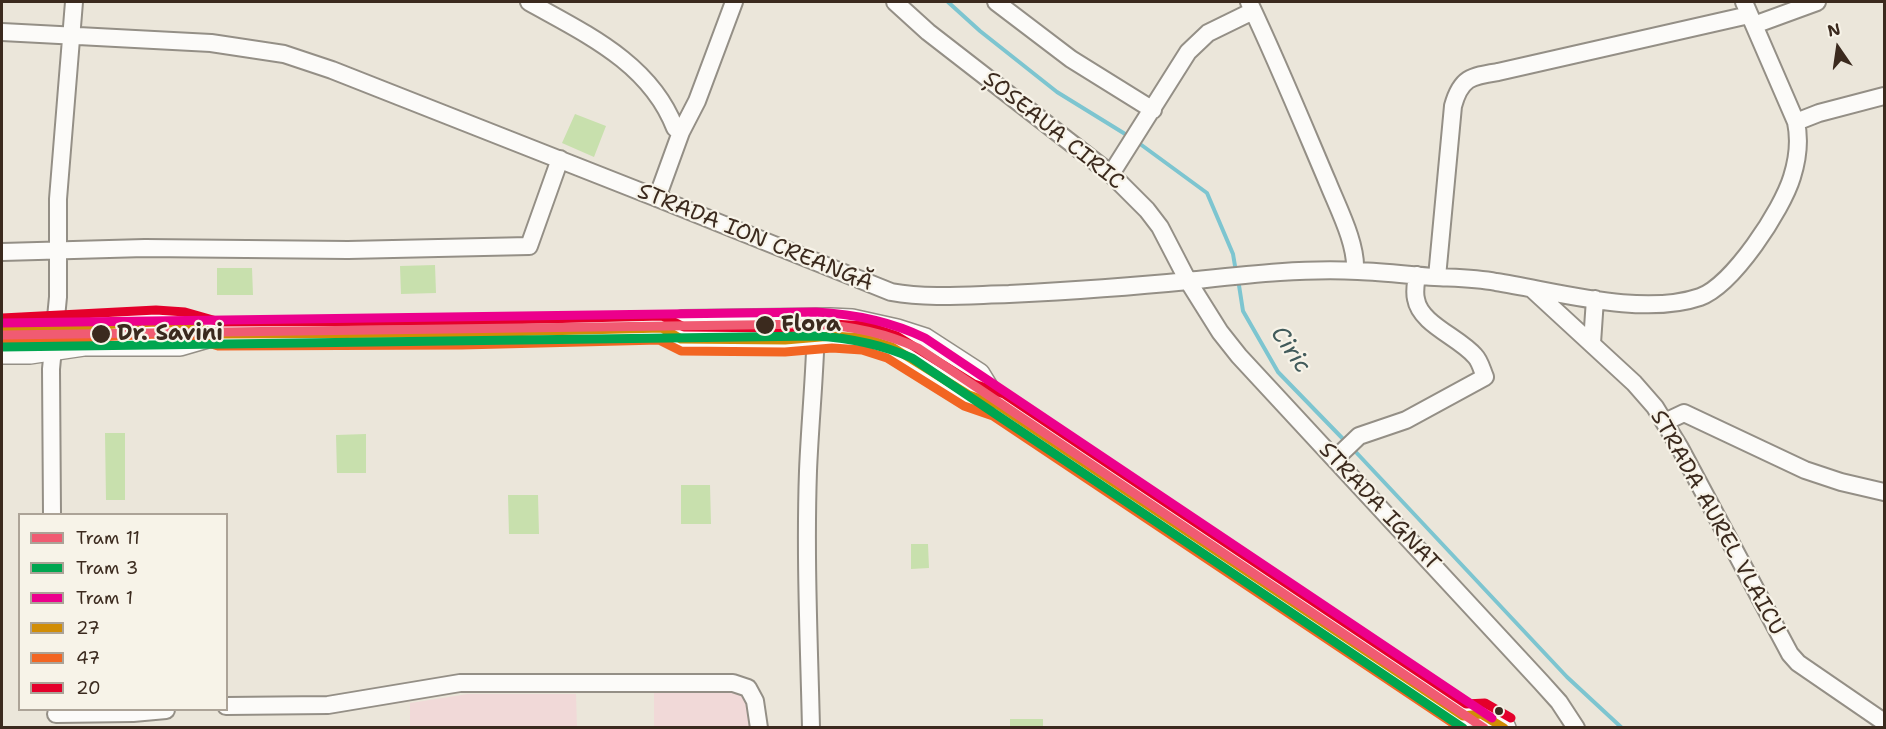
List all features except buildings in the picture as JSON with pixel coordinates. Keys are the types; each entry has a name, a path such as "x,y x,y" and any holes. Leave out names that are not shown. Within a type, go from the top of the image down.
{"main road":[{"path":"2,353 30,353 84,345 180,345 218,334 462,333 662,328 681,339 785,340 815,327 852,320 873,324 925,339 979,374 998,405 1465,722 1481,714 1505,728"},
{"path":"2,330 85,324 180,323 218,334"}],"street":[{"path":"52,513 51,389 56,327 58,199 74,2"},
{"path":"529,2 624,58 652,87 670,115 675,128 681,132"},
{"path":"657,198 734,2"},
{"name":"ȘOSEAUA CIRIC","path":"895,2 928,32 1115,168 1160,227 1188,281"},
{"path":"997,2 1071,59 1150,114"},
{"path":"1437,277 1453,106 1457,92 1472,76 1749,14 1817,2"},
{"path":"1115,168 1188,52 1208,33 1251,6 1291,94 1344,224 1356,261 1355,271"},
{"name":"STRADA ION CREANGĂ","path":"2,32 211,43 284,54 332,70 560,159 891,292 916,297 1048,292 1298,271 1355,271 1495,282 1594,299 1653,304 1682,302 1702,296 1721,284 1740,265 1781,202 1792,179 1800,137 1796,122 1749,14"},
{"path":"1796,122 1819,113 1884,96"},
{"path":"2,252 145,248 348,250 529,246 560,159"},
{"path":"1340,455 1359,436 1406,420 1485,377 1477,358 1429,320 1420,310 1416,299 1417,275"},
{"name":"STRADA IGNAT","path":"1188,281 1220,332 1239,356 1340,455 1559,702 1576,728"},
{"name":"STRADA AUREL VLAICU","path":"1532,288 1644,394 1665,422 1790,654 1798,663 1884,722"},
{"path":"1592,343 1594,299"},
{"path":"811,728 807,546 808,472 815,378 815,327"},
{"path":"1644,394 1805,470 1841,482 1884,492"},
{"path":"1665,422 1688,415"},
{"path":"1677,444 1677,431 1688,415"},
{"path":"228,706 328,705 460,683 734,683 748,688 755,701 759,728"},
{"path":"55,717 155,711"}],"shaded area":[{"path":"654,687 732,687 743,693 751,703 752,727 654,728"},
{"path":"468,694 576,694 577,727 410,727 410,703"}],"green space":[{"path":"575,114 606,126 594,157 562,143"},
{"path":"435,265 436,293 401,294 400,266"},
{"path":"217,268 252,268 253,295 217,295"},
{"path":"105,433 125,433 125,500 106,500"},
{"path":"366,434 366,473 337,473 336,435"},
{"path":"681,485 710,485 711,524 681,524"},
{"path":"508,495 538,495 539,534 509,534"},
{"path":"911,544 928,544 929,568 911,569"},
{"path":"1010,719 1043,719 1043,727 1010,727"}],"waterway":[{"name":"Ciric","path":"948,2 980,31 1057,92 1130,137"},
{"name":"Ciric","path":"1136,141 1207,193 1233,254 1236,272"},
{"name":"Ciric","path":"1238,279 1243,311 1278,372 1346,442"},
{"name":"Ciric","path":"1353,449 1567,677 1622,728"}],"tram line":[{"name":"1","path":"2,323 816,312 885,323 925,338 1492,718"},
{"name":"11","path":"2,335 816,324 842,326 881,334 918,348 1484,728"},
{"name":"3","path":"2,347 816,336 877,345 912,358 1463,728"}],"transit line":[{"name":"20","path":"2,318 156,310 185,312 220,322 462,321 662,316 684,327 785,328 832,324 867,326 897,336 974,384 1004,394 1466,704 1485,703 1511,718"},
{"name":"27","path":"2,330 156,322 183,324 218,334 462,333 662,328 681,339 785,340 832,336 864,338 892,347 969,395 998,405 1463,716 1481,714 1504,728"},
{"name":"47","path":"2,342 156,334 181,335 218,346 462,345 659,340 681,351 785,352 832,348 862,350 887,358 964,406 993,416 1460,728"}],"place":[{"name":"Flora","path":"765,325"},
{"name":"Dr. Savini","path":"101,334"}]}
